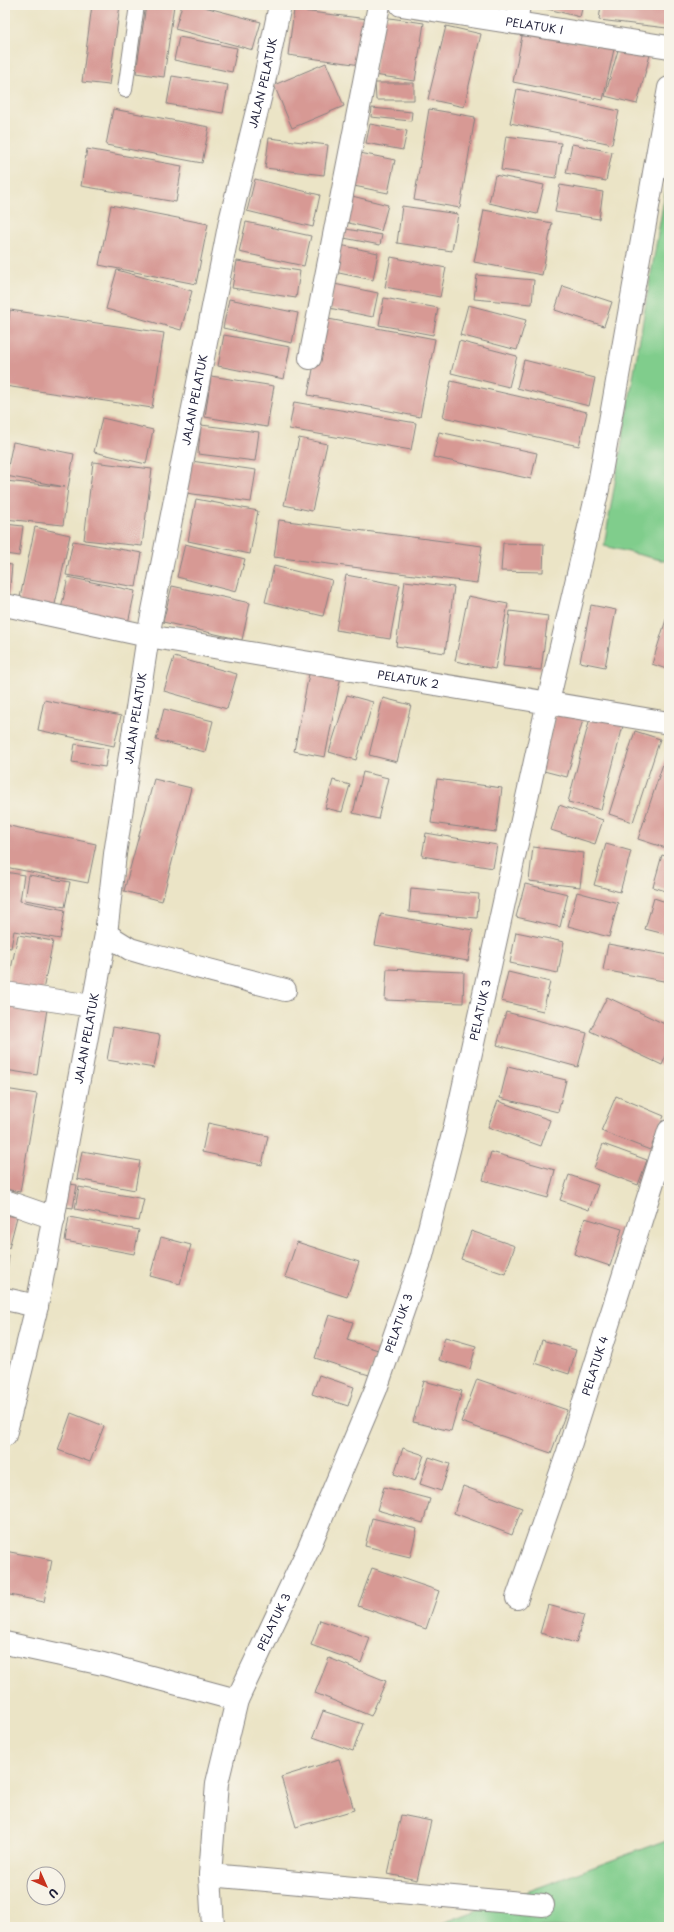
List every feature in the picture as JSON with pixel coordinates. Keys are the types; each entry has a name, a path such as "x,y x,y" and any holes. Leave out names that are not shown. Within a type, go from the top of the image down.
{"street":[{"name":"JALAN PELATUK","path":"5,1435 37,1306 106,934 116,847 148,636 230,221 264,82 280,5"},
{"path":"310,358 379,5"},
{"name":"PELATUK I","path":"401,5 517,14 669,47"},
{"name":"PELATUK 3","path":"213,1927 210,1875 217,1783 237,1700 308,1550 376,1389 422,1256 454,1130 548,702 598,489 669,88"},
{"name":"PELATUK 2","path":"5,605 148,636 669,723"},
{"path":"106,934 130,949 285,990"},
{"path":"5,993 92,1006"},
{"name":"PELATUK 4","path":"516,1598 567,1455 669,1131"},
{"path":"5,1201 54,1218"},
{"path":"5,1299 37,1306"},
{"path":"5,1643 103,1664 237,1700"},
{"path":"210,1875 543,1905"}],"lane":[{"path":"125,90 137,5"}],"green space":[{"path":"669,170 669,562 604,546"},
{"path":"669,1839 669,1927 432,1927"}],"building":[{"path":"92,5 120,5 109,85 82,82"},
{"path":"146,5 174,5 164,77 136,73"},
{"path":"182,5 197,5 261,22 253,50 175,29"},
{"path":"483,5 501,5 499,10"},
{"path":"532,5 583,5 580,17"},
{"path":"601,5 669,5 667,28 599,20"},
{"path":"294,10 368,19 361,65 288,55"},
{"path":"383,17 424,23 415,81 374,75"},
{"path":"446,26 481,34 464,107 428,99"},
{"path":"523,31 614,49 603,100 513,82"},
{"path":"179,37 237,48 232,72 174,60"},
{"path":"620,43 651,51 637,104 605,96"},
{"path":"326,63 344,106 292,128 274,85"},
{"path":"172,76 228,85 223,113 167,104"},
{"path":"375,83 414,83 414,100 376,100"},
{"path":"517,89 619,111 612,144 510,123"},
{"path":"372,108 412,112 411,121 371,117"},
{"path":"113,109 209,127 202,163 106,145"},
{"path":"429,109 475,117 460,208 414,200"},
{"path":"370,124 407,131 403,150 366,143"},
{"path":"506,136 561,143 556,178 501,170"},
{"path":"269,138 328,145 324,175 265,168"},
{"path":"572,144 612,152 606,181 566,173"},
{"path":"87,149 182,166 176,202 81,186"},
{"path":"360,153 395,160 388,193 354,186"},
{"path":"495,175 544,185 537,214 489,203"},
{"path":"255,179 320,195 313,227 247,211"},
{"path":"560,185 603,192 599,219 555,212"},
{"path":"352,196 388,205 381,231 345,222"},
{"path":"111,205 208,224 196,284 99,265"},
{"path":"402,206 458,214 452,251 397,243"},
{"path":"484,210 552,223 542,275 474,262"},
{"path":"246,222 311,236 304,266 239,252"},
{"path":"346,229 382,235 380,245 344,238"},
{"path":"340,245 378,253 373,280 334,272"},
{"path":"391,257 446,268 440,297 385,287"},
{"path":"237,261 300,271 296,298 232,288"},
{"path":"117,270 192,291 181,330 106,309"},
{"path":"477,275 534,280 532,304 474,299"},
{"path":"334,284 378,293 373,317 329,308"},
{"path":"563,286 612,302 604,326 555,310"},
{"path":"384,298 438,308 433,335 379,325"},
{"path":"229,299 298,313 292,343 223,328"},
{"path":"468,305 526,320 517,350 460,335"},
{"path":"10,310 164,333 152,408 5,386 5,345"},
{"path":"323,318 435,339 420,417 308,395"},
{"path":"224,335 290,347 284,379 218,366"},
{"path":"459,341 517,356 509,387 451,373"},
{"path":"524,360 595,378 589,406 517,388"},
{"path":"211,376 274,386 267,427 205,417"},
{"path":"451,381 587,412 579,446 443,417"},
{"path":"294,402 416,423 411,450 289,429"},
{"path":"102,418 153,430 146,464 94,452"},
{"path":"201,425 259,432 255,461 198,454"},
{"path":"439,432 537,453 531,479 433,457"},
{"path":"299,438 327,444 312,511 284,505"},
{"path":"13,442 74,454 63,525 5,519 5,481 65,487 6,476"},
{"path":"191,461 256,470 251,502 186,493"},
{"path":"93,462 152,469 142,546 84,540"},
{"path":"196,499 258,511 250,554 188,541"},
{"path":"279,520 482,546 477,583 274,557"},
{"path":"5,524 23,526 19,556 5,554"},
{"path":"35,527 70,535 54,609 19,602"},
{"path":"73,541 142,553 136,587 66,575"},
{"path":"503,543 544,544 543,572 501,571"},
{"path":"185,544 245,559 236,592 177,577"},
{"path":"5,564 12,565 9,596 5,595"},
{"path":"274,566 332,580 323,616 265,602"},
{"path":"346,575 400,585 390,639 336,630"},
{"path":"68,577 135,591 127,628 60,614"},
{"path":"405,581 454,587 445,653 396,646"},
{"path":"172,586 250,603 242,640 163,622"},
{"path":"468,596 508,604 495,669 455,661"},
{"path":"591,605 616,610 605,667 580,662"},
{"path":"669,610 669,670 652,664"},
{"path":"510,611 548,616 541,670 503,666"},
{"path":"174,657 237,674 227,709 164,691"},
{"path":"310,669 341,676 325,757 294,751"},
{"path":"347,695 373,702 356,760 329,752"},
{"path":"383,698 411,705 397,762 369,755"},
{"path":"44,700 121,716 114,746 38,730"},
{"path":"164,709 213,721 205,752 156,740"},
{"path":"557,709 584,716 567,777 540,770"},
{"path":"591,714 624,722 601,810 568,802"},
{"path":"635,731 660,739 633,822 609,814"},
{"path":"75,744 108,749 105,767 72,762"},
{"path":"669,746 669,849 638,839"},
{"path":"363,772 388,778 378,819 353,813"},
{"path":"154,779 191,788 162,901 124,891"},
{"path":"437,779 502,788 496,832 431,823"},
{"path":"333,780 350,785 342,812 325,808"},
{"path":"559,805 603,820 595,844 551,830"},
{"path":"5,825 96,844 88,883 5,867"},
{"path":"426,833 497,845 493,868 422,856"},
{"path":"606,844 631,851 620,892 594,885"},
{"path":"533,847 584,853 580,887 529,881"},
{"path":"662,855 669,857 669,892 653,887"},
{"path":"5,872 24,875 20,901 65,910 60,939 14,931 11,948 5,947"},
{"path":"29,875 70,882 65,907 25,900"},
{"path":"525,884 568,894 560,927 516,917"},
{"path":"411,888 479,894 477,918 409,912"},
{"path":"577,892 618,903 609,937 568,926"},
{"path":"654,898 669,903 669,935 645,929"},
{"path":"381,914 473,930 468,961 375,945"},
{"path":"516,932 564,942 558,973 510,963"},
{"path":"18,935 53,941 42,995 7,989"},
{"path":"608,944 669,955 669,982 603,970"},
{"path":"387,969 464,972 463,1003 385,1000"},
{"path":"508,972 550,982 543,1011 501,1001"},
{"path":"607,997 669,1026 669,1049 662,1065 590,1031"},
{"path":"5,1003 47,1009 37,1075 5,1070"},
{"path":"506,1012 587,1033 578,1067 497,1045"},
{"path":"113,1027 160,1035 154,1068 107,1060"},
{"path":"508,1066 566,1080 558,1112 500,1098"},
{"path":"5,1089 37,1094 20,1192 5,1189"},
{"path":"616,1096 664,1116 650,1150 601,1131"},
{"path":"498,1101 550,1120 541,1146 488,1127"},
{"path":"208,1123 268,1136 262,1165 202,1152"},
{"path":"603,1144 647,1160 638,1185 594,1168"},
{"path":"82,1151 140,1161 135,1190 77,1179"},
{"path":"491,1152 555,1170 548,1198 483,1180"},
{"path":"569,1175 598,1185 589,1210 560,1200"},
{"path":"62,1183 77,1185 73,1208 59,1206"},
{"path":"79,1187 144,1199 139,1221 75,1209"},
{"path":"5,1215 17,1217 9,1248 5,1247"},
{"path":"69,1217 139,1230 134,1254 65,1241"},
{"path":"585,1218 622,1229 610,1266 574,1254"},
{"path":"471,1231 515,1246 505,1274 461,1259"},
{"path":"161,1237 191,1245 180,1284 150,1276"},
{"path":"297,1242 359,1262 347,1297 285,1277"},
{"path":"5,1255 9,1256 6,1278 5,1278"},
{"path":"329,1315 353,1322 347,1340 378,1350 369,1375 315,1358"},
{"path":"445,1337 476,1346 470,1369 439,1360"},
{"path":"542,1340 576,1350 569,1374 535,1363"},
{"path":"319,1375 354,1387 348,1406 312,1394"},
{"path":"477,1379 567,1410 551,1453 461,1422"},
{"path":"424,1381 462,1391 451,1431 413,1422"},
{"path":"71,1413 104,1426 90,1462 58,1450"},
{"path":"403,1448 424,1455 415,1481 394,1474"},
{"path":"429,1457 450,1464 441,1491 420,1484"},
{"path":"463,1486 522,1508 512,1535 454,1513"},
{"path":"384,1487 430,1499 423,1523 377,1510"},
{"path":"372,1518 417,1529 410,1557 365,1546"},
{"path":"5,1551 52,1560 44,1602 5,1594"},
{"path":"372,1568 439,1591 426,1629 358,1606"},
{"path":"548,1605 584,1615 576,1643 540,1633"},
{"path":"320,1620 370,1638 361,1663 311,1645"},
{"path":"329,1658 386,1681 371,1716 315,1693"},
{"path":"323,1711 363,1724 353,1751 313,1737"},
{"path":"339,1759 354,1810 296,1827 281,1777"},
{"path":"401,1815 431,1821 417,1880 388,1874"}]}
